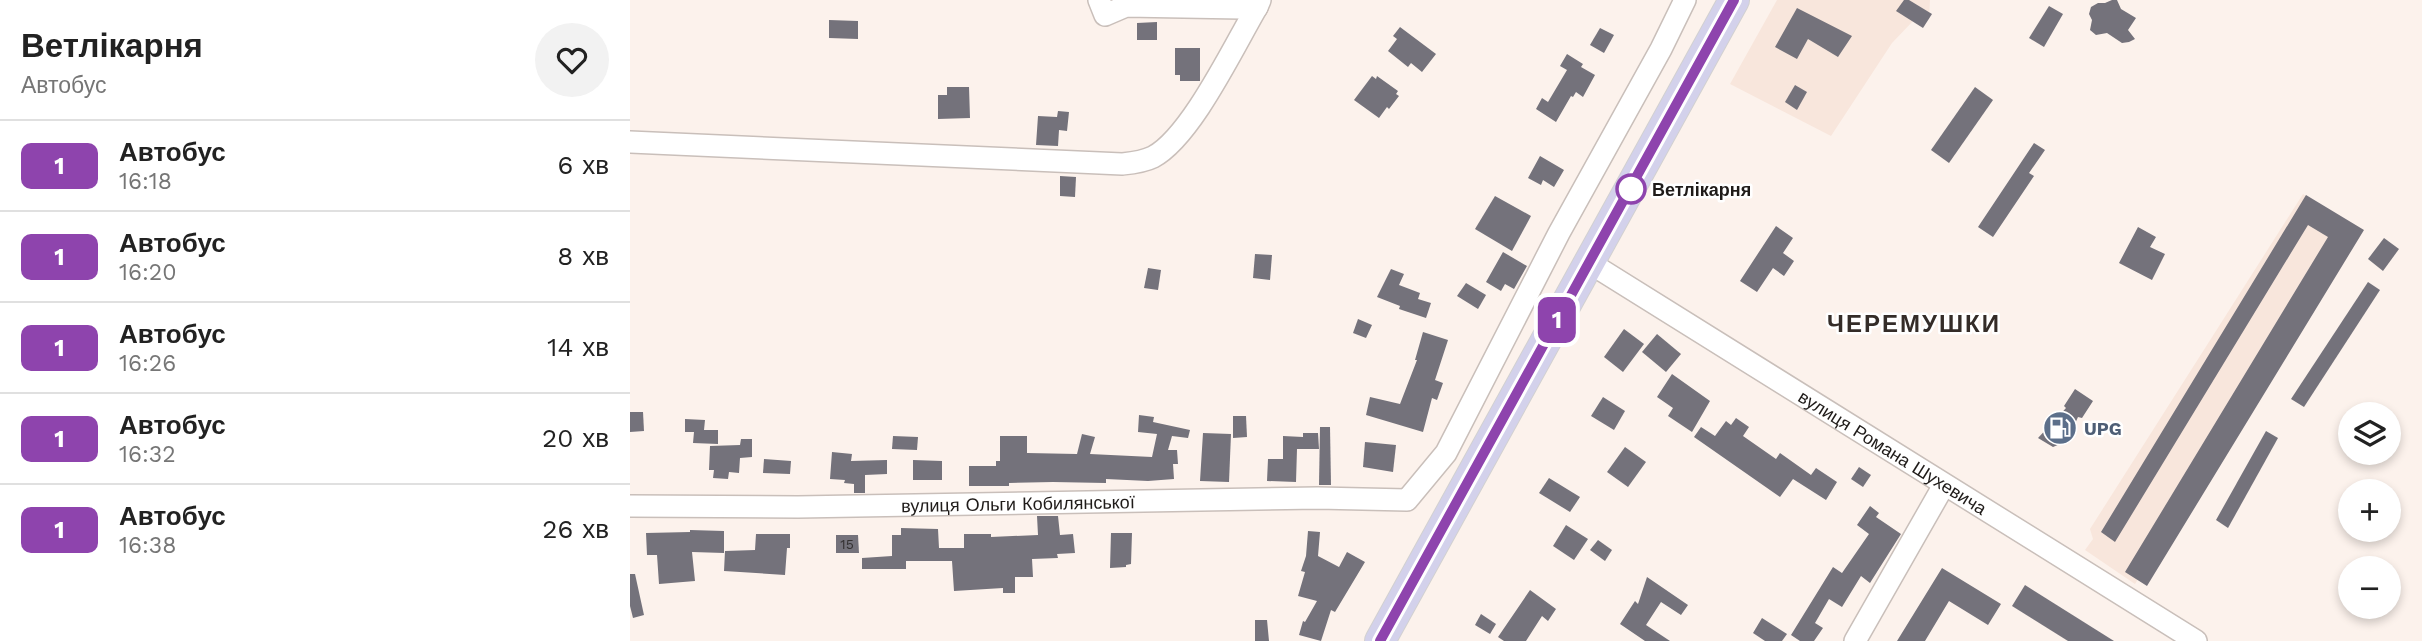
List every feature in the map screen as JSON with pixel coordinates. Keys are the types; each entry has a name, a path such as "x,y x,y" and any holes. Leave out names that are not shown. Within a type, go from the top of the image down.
{"highway":[{"path":"1380,641 1734,0"}],"street":[{"path":"1099,0 1105,15 1126,6 1259,3"},
{"path":"1562,312 1527,293 1661,49 1685,0"},
{"path":"630,142 1122,164 1139,162 1153,157 1167,147 1188,125 1259,3"},
{"name":"вулиця Романа Шухевича","path":"1590,263 2196,641"},
{"name":"вулиця Ольги Кобилянської","path":"630,506 798,507 1318,498 1407,500 1446,453 1527,293"},
{"path":"1856,641 1944,485"}],"shaded area":[{"path":"1777,0 1930,0 1929,18 1914,20 1892,43 1831,136 1730,84"},
{"path":"2303,194 2356,227 2135,584 2085,550 2093,539 2090,529"}],"building":[{"path":"1904,0 1909,0 1932,14 1923,28 1896,11"},
{"path":"2117,0 2121,9 2136,18 2128,30 2135,39 2129,42 2122,43 2107,33 2096,35 2090,30 2091,7"},
{"path":"2049,6 2063,14 2044,47 2029,38"},
{"path":"1797,8 1852,36 1838,57 1808,39 1797,59 1775,47"},
{"path":"829,20 858,21 858,39 829,38"},
{"path":"1157,22 1157,40 1137,40 1137,23"},
{"path":"1400,27 1436,54 1422,72 1411,63 1408,67 1388,51 1397,39 1393,36"},
{"path":"1600,28 1614,35 1604,53 1590,45"},
{"path":"1175,48 1200,48 1200,81 1180,81 1180,75 1175,75"},
{"path":"1567,54 1595,75 1583,97 1576,92 1571,96 1556,122 1536,109 1542,98 1548,102 1567,70 1560,66"},
{"path":"1372,76 1376,79 1377,76 1398,91 1396,94 1399,96 1379,118 1354,100"},
{"path":"1795,85 1807,92 1797,110 1785,102"},
{"path":"947,87 969,87 970,118 938,119 938,95 947,95"},
{"path":"1975,87 1993,100 1949,163 1931,150"},
{"path":"1058,111 1069,112 1067,131 1059,130 1058,146 1036,145 1038,116 1057,117"},
{"path":"2034,143 2045,150 2029,173 2034,176 1993,237 1978,227"},
{"path":"1540,156 1564,170 1554,187 1543,180 1541,185 1528,178"},
{"path":"1060,176 1076,177 1075,197 1060,196"},
{"path":"2306,195 2364,230 2147,586 2125,572 2328,237 2308,225 2115,542 2101,532"},
{"path":"1495,196 1531,216 1512,251 1475,229"},
{"path":"1776,226 1793,238 1783,253 1794,261 1784,276 1773,268 1757,292 1740,281"},
{"path":"2138,227 2156,237 2150,247 2165,254 2152,280 2119,263"},
{"path":"2384,238 2399,249 2383,271 2368,259"},
{"path":"1503,252 1527,266 1514,289 1505,284 1501,291 1486,282"},
{"path":"1255,254 1272,255 1270,280 1253,278"},
{"path":"1148,268 1161,270 1158,290 1144,288"},
{"path":"1391,269 1404,274 1399,285 1420,293 1418,299 1431,303 1426,318 1399,309 1400,306 1377,297"},
{"path":"2368,282 2380,290 2304,407 2291,399"},
{"path":"1466,283 1486,295 1478,309 1457,296"},
{"path":"1358,319 1372,325 1366,338 1353,333"},
{"path":"1624,329 1644,344 1623,372 1604,357"},
{"path":"1423,332 1448,340 1435,380 1443,383 1437,400 1432,398 1423,432 1366,415 1370,397 1400,404 1417,360"},
{"path":"1657,334 1681,354 1666,372 1642,352"},
{"path":"1672,374 1710,401 1692,432 1668,416 1673,408 1657,397"},
{"name":"UPG","path":"2075,389 2093,401 2082,418 2078,417 2067,441 2053,447 2038,438 2066,408 2064,406"},
{"path":"1603,397 1625,411 1614,430 1591,416"},
{"path":"630,412 643,412 644,431 630,432"},
{"path":"1139,415 1154,417 1153,422 1190,430 1188,438 1172,436 1168,450 1177,450 1178,464 1173,464 1174,479 1106,479 1106,483 1053,482 969,486 969,466 996,466 996,461 1000,461 1000,436 1027,436 1027,453 1077,454 1082,434 1095,437 1090,454 1152,457 1157,434 1138,432"},
{"path":"1233,416 1246,416 1247,437 1233,438"},
{"path":"1736,418 1749,427 1743,436 1776,459 1780,453 1811,475 1816,468 1837,482 1826,500 1793,479 1780,497 1694,437 1701,427 1715,436 1726,421 1731,425"},
{"path":"685,419 705,420 704,430 718,430 718,444 693,443 694,432 685,432"},
{"path":"1320,427 1330,427 1331,485 1319,485"},
{"path":"2266,431 2278,438 2228,528 2216,520"},
{"path":"1203,433 1231,434 1229,482 1200,481"},
{"path":"1303,433 1318,433 1319,449 1297,449 1296,482 1267,481 1268,459 1283,459 1283,436 1303,437"},
{"path":"893,436 918,437 917,450 892,449"},
{"path":"741,439 752,439 752,457 740,458 739,473 729,472 728,479 713,478 714,470 709,470 710,446 740,445"},
{"path":"1365,442 1396,445 1393,472 1363,467"},
{"path":"1625,447 1646,462 1628,487 1607,472"},
{"path":"832,452 852,454 851,461 887,460 887,474 865,475 865,493 854,493 854,484 830,479"},
{"path":"764,459 791,461 790,474 763,473"},
{"path":"913,460 942,461 942,480 913,480"},
{"path":"1859,467 1871,475 1863,487 1851,479"},
{"path":"1549,478 1580,497 1570,512 1539,493"},
{"path":"1870,506 1879,513 1876,517 1901,534 1870,583 1861,576 1842,607 1829,599 1815,623 1823,628 1814,641 1800,641 1791,635 1833,567 1842,573 1869,534 1857,525"},
{"path":"1037,516 1058,516 1060,535 1073,534 1075,553 1057,554 1058,558 1032,559 1033,577 1015,577 1015,593 1003,593 1003,588 954,591 952,561 906,561 906,569 862,569 862,558 892,556 892,535 901,535 901,528 938,529 939,548 964,548 964,534 991,534 991,537 1038,535"},
{"path":"1566,525 1588,539 1574,560 1553,546"},
{"path":"724,531 724,553 692,552 695,581 659,584 657,555 647,555 646,533"},
{"path":"1308,531 1320,532 1318,556 1339,567 1347,552 1365,562 1335,612 1331,610 1321,641 1299,635 1303,621 1305,622 1317,601 1298,596 1305,572 1301,571 1306,556"},
{"path":"1111,533 1132,533 1131,564 1126,567 1110,568"},
{"path":"756,534 790,534 785,575 724,571 725,551 755,550"},
{"path":"836,535 858,535 859,553 836,553"},
{"path":"1598,540 1612,550 1605,561 1590,550"},
{"path":"1942,568 2001,604 1988,625 1949,601 1925,641 1897,641"},
{"path":"630,574 635,574 644,615 633,618 630,606"},
{"path":"1647,577 1688,605 1681,615 1661,602 1646,625 1670,641 1645,641 1620,624 1635,601 1638,604"},
{"path":"2025,585 2114,641 2068,641 2012,606"},
{"path":"1530,590 1556,609 1548,621 1542,616 1526,641 1504,641 1498,637"},
{"path":"1481,614 1496,624 1490,634 1475,625"},
{"path":"1762,618 1787,634 1782,641 1765,641 1753,633"},
{"path":"1255,620 1267,620 1269,641 1255,641"}],"bus line":[{"name":"1","path":"1380,641 1734,0"}],"place":[{"name":"Ветлікарня","path":"1631,189"},
{"name":"UPG","path":"2060,428"}],"district":[{"name":"ЧЕРЕМУШКИ","path":"1914,324"}]}
